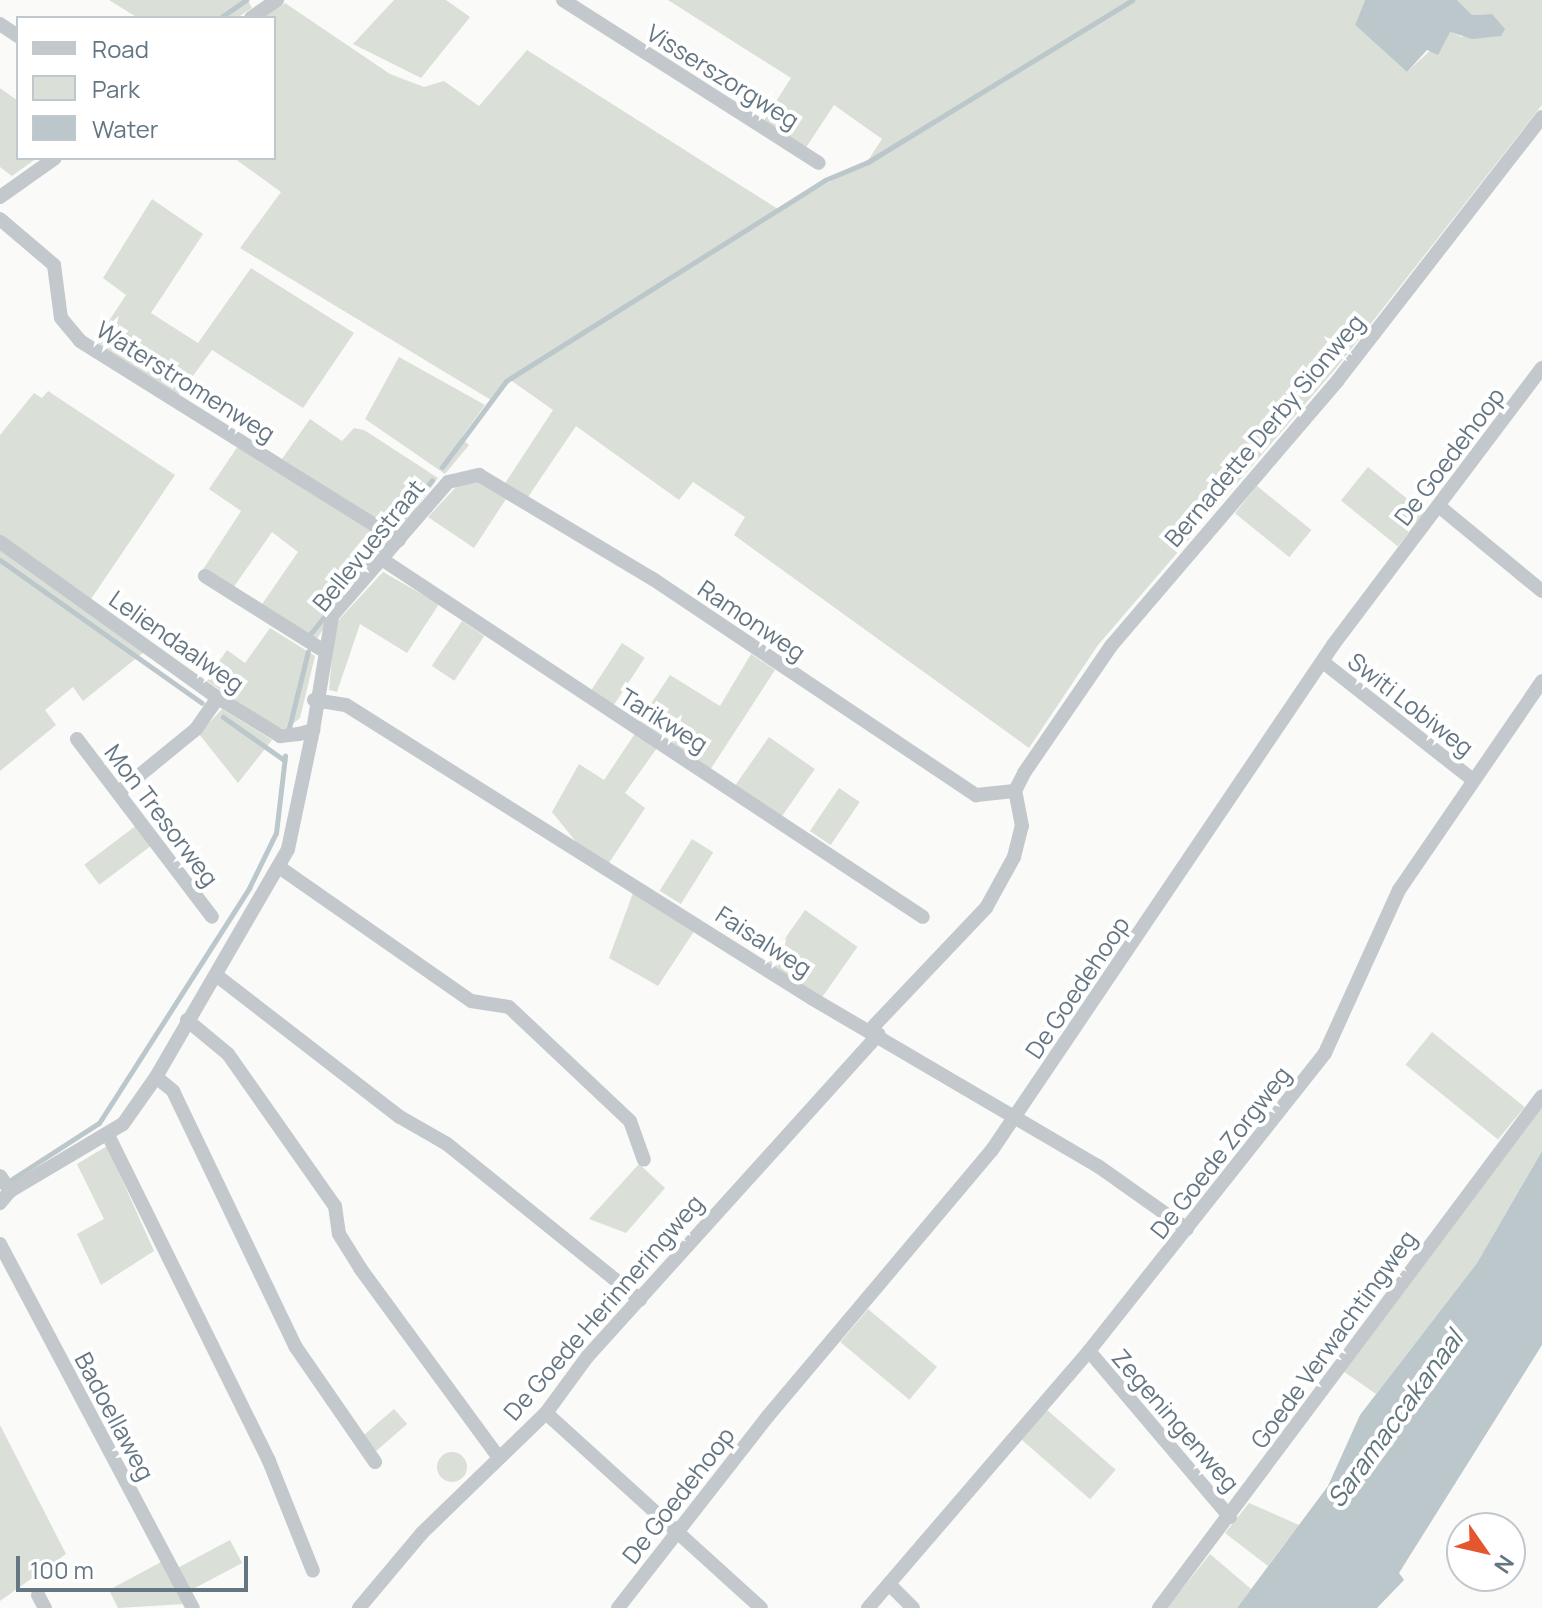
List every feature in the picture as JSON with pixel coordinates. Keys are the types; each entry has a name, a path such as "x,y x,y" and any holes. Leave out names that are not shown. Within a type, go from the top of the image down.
{"street":[{"path":"254,16 277,0"},
{"name":"Visserszorgweg","path":"563,0 819,163"},
{"name":"Bernadette Derby Sionweg","path":"1015,791 1024,773 1111,646 1338,380 1542,117"},
{"path":"0,197 52,160"},
{"name":"Waterstromenweg","path":"0,219 54,265 61,318 80,341 399,540"},
{"name":"De Goedehoop","path":"618,1608 1015,1116 1323,662 1542,368"},
{"name":"Bellevuestraat","path":"314,700 321,649 332,616 462,473"},
{"name":"Ramonweg","path":"462,473 479,475 653,579 976,795 1015,791"},
{"path":"1440,507 1542,591"},
{"name":"Leliendaalweg","path":"0,542 218,698 280,736 313,730"},
{"name":"Tarikweg","path":"383,560 923,917"},
{"path":"205,576 321,649"},
{"name":"Switi Lobiweg","path":"1323,662 1473,780"},
{"name":"De Goede Zorgweg","path":"868,1608 1089,1351 1325,1053 1399,890 1542,681"},
{"path":"119,792 196,729 218,698"},
{"path":"0,1176 5,1197 108,1135 156,1077 279,867 313,730 314,700"},
{"name":"Faisalweg","path":"314,700 346,705 1015,1116 1187,1229"},
{"name":"Mon Tresorweg","path":"77,739 212,917"},
{"name":"De Goede Herinneringweg","path":"359,1608 499,1458 546,1413 640,1300 986,908 1018,842 1015,791"},
{"path":"279,867 471,1001 509,1007 630,1121 644,1160"},
{"path":"216,975 400,1117 447,1144 640,1300"},
{"path":"187,1020 228,1054 335,1206 339,1234 360,1268 499,1458"},
{"path":"156,1077 173,1091 295,1346 375,1462"},
{"name":"Goede Verwachtingweg","path":"1159,1608 1542,1096"},
{"path":"108,1135 269,1461 313,1571"},
{"name":"Badoellaweg","path":"0,1244 193,1608"},
{"name":"Zegeningenweg","path":"1089,1351 1230,1517"},
{"path":"546,1413 680,1531 761,1608"},
{"path":"889,1584 913,1608"}],"green space":[{"path":"109,0 248,0 252,8 240,16 135,16"},
{"path":"394,0 446,0 470,17 421,78 353,44"},
{"path":"668,0 1365,0 1355,25 1407,72 1450,32 1462,37 1492,14 1472,15 1457,0 1542,0 1542,105 1337,367 1098,645 1029,748 734,535 745,517 693,482 679,500 576,426 526,500 504,485 553,410 509,379 491,400 240,248 281,192 237,160 276,160 276,16 265,16 285,3 390,74 424,87 444,81 479,106 527,50 778,209 867,162 882,139 834,105 805,149 763,122 791,78"},
{"path":"0,88 16,100 16,160 34,160 12,176 0,167"},
{"path":"152,199 203,234 151,313 198,343 251,268 354,333 303,408 212,350 178,396 93,345 126,295 103,278"},
{"path":"399,357 485,405 461,438 469,445 445,474 365,419"},
{"path":"48,391 175,475 91,599 0,536 0,435 34,393 42,398"},
{"path":"310,419 342,441 354,428 364,430 438,478 407,521 387,525 282,459"},
{"path":"238,446 384,539 316,640 258,610 298,552 272,532 231,591 202,571 241,511 209,489"},
{"path":"1368,467 1425,513 1398,546 1341,500"},
{"path":"477,481 506,499 474,548 428,517 456,487"},
{"path":"1257,486 1311,530 1289,557 1235,513"},
{"path":"0,549 144,652 83,701 73,687 45,710 56,725 0,771"},
{"path":"383,572 439,604 407,653 360,624 337,692 329,690 335,624"},
{"path":"462,621 484,636 454,681 432,666"},
{"path":"270,628 315,656 300,718 288,728 274,728 206,680 227,650 245,663"},
{"path":"622,643 645,658 612,708 589,693"},
{"path":"751,654 775,670 710,770 639,722 670,675 720,706"},
{"path":"222,709 272,740 238,783 199,734"},
{"path":"636,732 657,748 625,793 645,808 609,863 581,848 552,812 579,764 604,780"},
{"path":"769,737 815,769 780,818 735,786"},
{"path":"839,788 860,802 831,845 810,831"},
{"path":"137,825 152,845 99,885 84,865"},
{"path":"692,839 713,852 681,904 660,891"},
{"path":"633,893 695,930 658,986 609,958"},
{"path":"805,910 857,947 821,999 768,962"},
{"path":"1432,1032 1524,1107 1498,1140 1406,1065"},
{"path":"1542,1104 1542,1151 1477,1263 1376,1394 1343,1371"},
{"path":"107,1146 154,1251 101,1285 77,1234 104,1219 77,1164"},
{"path":"639,1164 665,1188 626,1233 589,1219"},
{"path":"868,1309 937,1367 909,1400 840,1342"},
{"path":"394,1409 407,1424 373,1454 360,1439"},
{"path":"1047,1410 1116,1470 1090,1499 1021,1439"},
{"path":"0,1425 66,1554 0,1601"},
{"path":"452,1452 463,1456 467,1467 463,1478 452,1482 441,1478 437,1467 441,1456"},
{"path":"1249,1503 1299,1525 1268,1566 1225,1533"},
{"path":"230,1540 242,1563 189,1591 177,1568"},
{"path":"1210,1554 1251,1589 1237,1608 1167,1608"},
{"path":"161,1562 184,1604 118,1608 109,1590"}],"water":[{"path":"1365,0 1457,0 1472,15 1492,14 1505,29 1501,36 1472,39 1450,32 1438,55 1427,50 1407,72 1355,25"},
{"name":"Saramaccakanaal","path":"1542,1151 1542,1345 1399,1573 1404,1580 1377,1608 1237,1608 1328,1486 1360,1415 1477,1263"}],"waterway":[{"path":"223,16 246,0"},
{"path":"442,467 506,381 825,180 868,162 1132,0"},
{"path":"394,528 432,480"},
{"path":"344,592 373,555"},
{"path":"0,560 202,703"},
{"path":"311,633 328,612"},
{"path":"288,732 308,651"},
{"path":"223,717 284,760"},
{"path":"12,1179 99,1123 249,888 276,833 285,756"}]}
